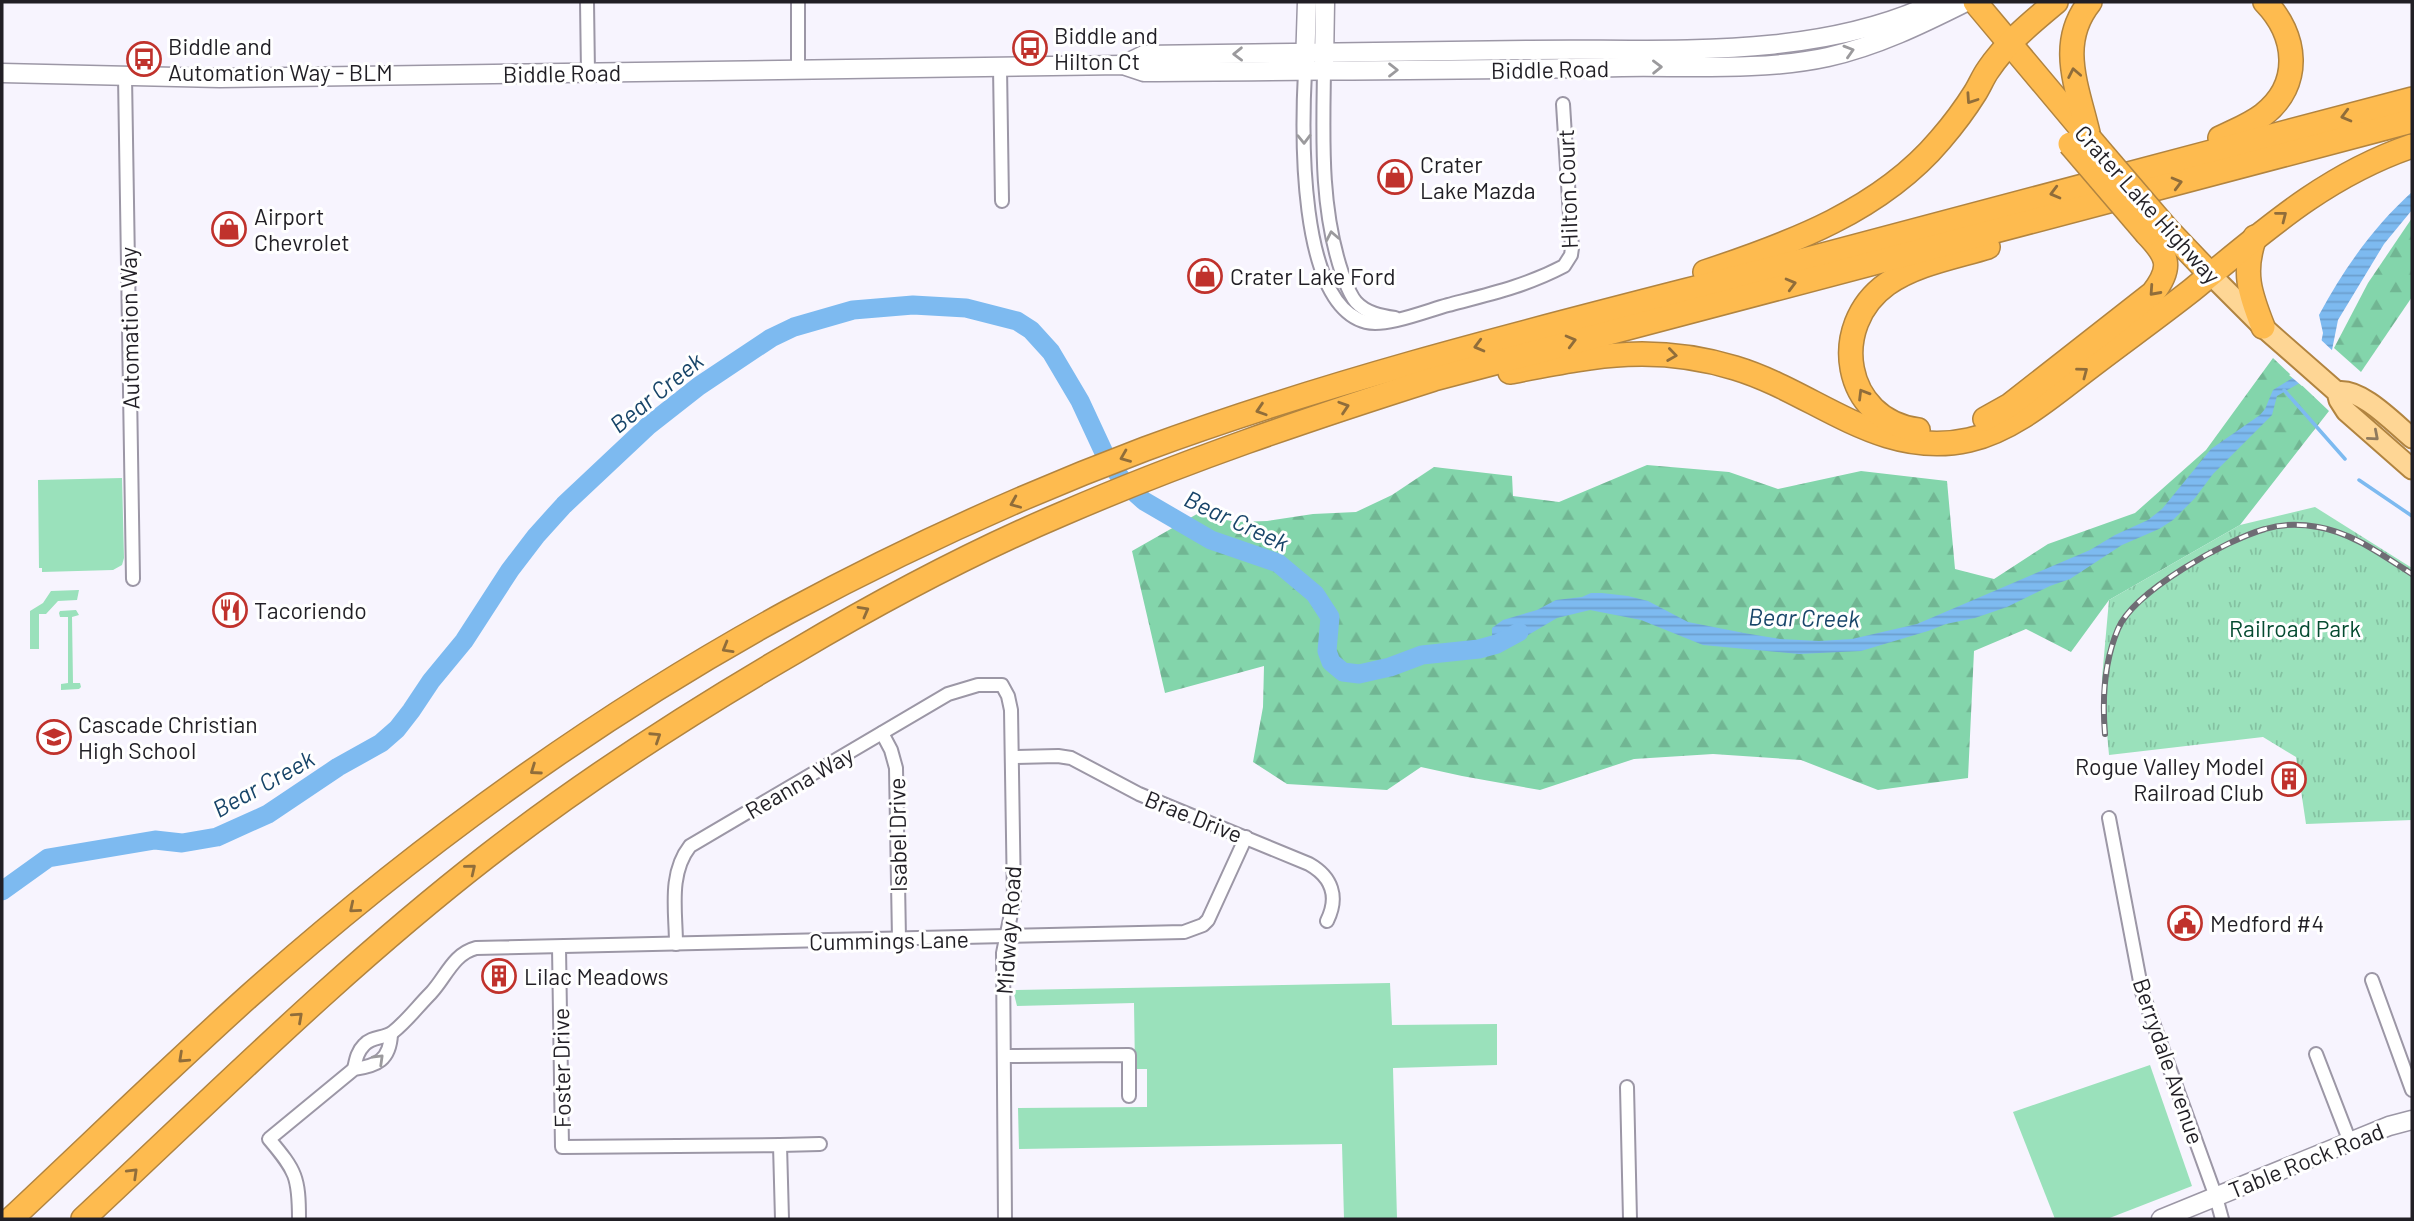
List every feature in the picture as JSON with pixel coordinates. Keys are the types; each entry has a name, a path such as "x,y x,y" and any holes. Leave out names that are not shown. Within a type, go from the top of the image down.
{"highway":[{"name":"Crater Lake Highway","path":"1975,2 2053,95 2080,142 2157,231 2210,274"},
{"path":"1640,302 1656,289 1754,254 1837,219 1891,187 1939,141 1971,99 2003,36 2056,2"},
{"path":"2080,142 2071,52 2074,26 2090,2"},
{"path":"2168,162 2245,127 2264,115 2284,89 2291,63 2288,36 2265,2"},
{"path":"11,1219 249,997 375,890 501,794 645,697 786,614 974,521 1173,439 1354,381 1640,302 2412,99"},
{"path":"83,1219 366,956 488,856 610,767 743,682 907,587 1013,536 1188,462 1291,424 1434,379 2412,121"},
{"path":"1434,379 1476,378 1622,353 1663,353 1747,372 1873,432 1917,443 1952,443 1992,433 2023,416 2115,348 2255,237 2328,185 2378,159 2412,146"},
{"path":"2086,207 2030,233 1908,272 1875,294 1857,317 1849,352 1853,375 1861,394 1874,409 1885,419 1900,426 1940,431 1978,422 2010,405 2154,293 2166,273 2166,260 2158,245 2157,231"},
{"path":"2255,237 2249,253 2248,279 2253,303 2263,327"}],"main road":[{"path":"1306,62 1307,2"},
{"path":"1324,62 1325,2"},
{"name":"Biddle Road","path":"1324,62 1781,45 1869,27 1937,2"},
{"name":"Biddle Road","path":"2,73 220,78 1000,67 1123,65 1144,55 1576,69 1748,65 1807,61 1851,51 1966,2"},
{"name":"Crater Lake Highway","path":"2210,274 2263,327 2341,394 2346,411 2409,465"},
{"name":"Crater Lake Highway","path":"2341,394 2358,394 2412,438"},
{"name":"Table Rock Road","path":"2161,1219 2389,1126 2412,1120"}],"street":[{"path":"587,2 588,73"},
{"path":"798,2 798,70"},
{"name":"Hilton Court","path":"1306,62 1305,192 1309,220 1325,279 1338,303 1349,315 1375,324 1385,324 1526,284 1564,266 1572,248 1563,104"},
{"name":"Hilton Court","path":"1324,62 1325,193 1335,251 1349,291 1356,302 1377,315 1399,318"},
{"path":"1000,67 1002,201"},
{"name":"Automation Way","path":"125,76 133,579"},
{"name":"Reanna Way","path":"676,944 675,883 682,856 690,846 958,690 978,685 1002,685"},
{"name":"Midway Road","path":"1002,685 1011,710 1014,899 1003,953 1005,1219"},
{"name":"Isabel Drive","path":"882,733 896,768 899,939"},
{"name":"Brae Drive","path":"1012,757 1071,758 1139,794 1309,864 1325,876 1335,897 1327,921"},
{"name":"Berrydale Avenue","path":"2109,818 2142,992 2222,1219"},
{"name":"Cummings Lane","path":"391,1034 439,984 457,958 476,948 1176,933 1192,930 1203,925 1213,911 1246,837"},
{"name":"Foster Drive","path":"559,947 562,1147 780,1145"},
{"path":"2372,980 2412,1090"},
{"path":"299,1219 299,1188 296,1175 269,1139 354,1069 371,1067 382,1060 390,1047 391,1034 374,1037 364,1044 358,1053 354,1069"},
{"path":"2316,1054 2350,1142"},
{"path":"1004,1056 1129,1055 1129,1096"},
{"path":"1627,1087 1630,1219"},
{"path":"782,1219 780,1145 820,1143"}],"green space":[{"path":"2412,218 2412,297 2361,372 2334,348 2368,283"},
{"path":"2273,358 2329,411 2240,525 2109,600 2071,652 2026,629 1974,651 1968,778 1878,790 1801,760 1713,754 1634,759 1540,790 1421,767 1387,790 1287,784 1253,762 1263,707 1264,666 1165,693 1132,551 1197,514 1236,522 1356,512 1392,495 1434,467 1512,476 1513,496 1559,502 1647,465 1729,472 1778,489 1861,471 1947,481 1955,569 1994,579 2048,544 2135,513 2206,450"},
{"path":"122,478 122,565 113,570 42,572 42,568 39,568 38,480"},
{"name":"Railroad Park","path":"2315,507 2412,568 2412,820 2306,824 2296,757 2263,737 2109,755 2102,678 2109,600 2240,525"},
{"path":"79,590 77,600 58,601 46,614 39,614 39,649 30,649 30,611 43,603 51,591"},
{"path":"76,610 79,615 72,617 73,683 80,683 81,687 61,690 61,684 68,683 68,617 60,617 59,613"},
{"path":"1390,983 1392,1025 1497,1024 1497,1065 1393,1068 1397,1219 1344,1219 1342,1144 1019,1149 1018,1108 1147,1107 1147,1069 1135,1069 1134,1003 1017,1006 1013,990"},
{"path":"2150,1065 2192,1186 2107,1219 2055,1219 2013,1112"}],"water":[{"path":"2412,192 2412,210 2384,244 2338,320 2331,355 2319,372 2277,396 2272,415 2213,474 2195,498 2173,520 2122,545 2070,579 2007,607 1861,651 1799,654 1703,645 1641,620 1590,610 1557,618 1513,644 1501,648 1492,638 1492,628 1503,620 1537,610 1556,600 1602,593 1648,601 1688,622 1744,633 1780,639 1852,639 1917,624 2090,550 2148,520 2162,509 2211,449 2260,415 2273,390 2299,374 2320,348 2323,333 2319,315 2338,282 2372,234"}],"pier":[{"path":"2319,338 2334,352 2334,356 2330,366 2322,374 2302,386 2289,375 2304,367"}],"waterway":[{"name":"Bear Creek","path":"2,891 48,858 155,840 182,843 217,837 268,814 338,767 381,743 397,729 464,641 510,570 536,536 564,505 648,426 699,386 771,338 794,327 853,310 913,305 966,308 1017,321 1031,330 1051,352 1080,401 1106,457 1125,484 1144,501 1211,540 1278,563 1315,594 1330,617 1327,651 1331,662 1343,672 1359,674 1390,667 1422,655 1479,649 1497,644 1519,632"},
{"path":"2284,390 2345,459"},
{"path":"2359,480 2412,516"}],"railway":[{"path":"2105,734 2105,680 2118,629 2127,614 2142,599 2206,555 2265,529 2305,525 2331,530 2355,539 2412,574"}],"place":[{"name":"Biddle and Hilton Ct","path":"1030,48"},
{"name":"Biddle and Automation Way - BLM","path":"144,59"},
{"name":"Crater Lake Mazda","path":"1395,177"},
{"name":"Airport Chevrolet","path":"229,229"},
{"name":"Crater Lake Ford","path":"1205,276"},
{"name":"Tacoriendo","path":"230,610"},
{"name":"Cascade Christian High School","path":"54,737"},
{"name":"Rogue Valley Model Railroad Club","path":"2289,779"},
{"name":"Medford #4","path":"2185,923"},
{"name":"Lilac Meadows","path":"499,976"}]}
